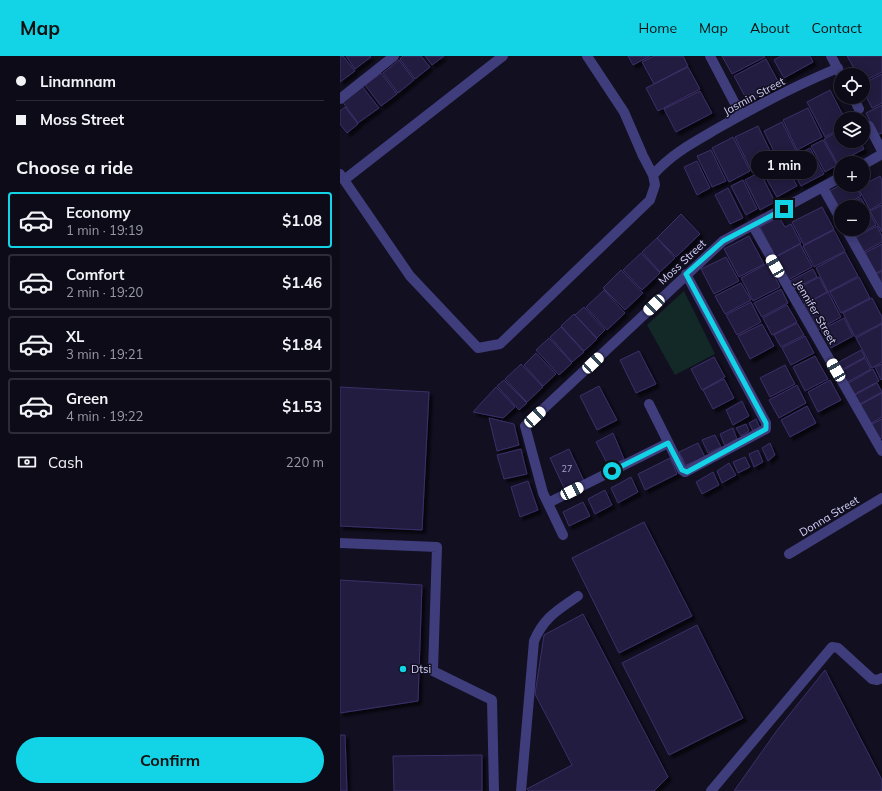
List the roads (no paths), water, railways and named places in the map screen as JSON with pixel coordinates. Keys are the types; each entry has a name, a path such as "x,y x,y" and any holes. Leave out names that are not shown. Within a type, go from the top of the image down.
{"street":[{"path":"340,99 394,56"},
{"path":"503,56 342,177 410,276 478,348 500,344 650,200 655,185 654,175 643,156 624,112 587,56"},
{"path":"710,56 741,115"},
{"path":"831,56 838,68"},
{"name":"Jasmin Street","path":"654,175 665,161 682,149 741,115 815,78 834,73"},
{"path":"856,104 859,109"},
{"path":"870,128 882,152 870,160"},
{"name":"Moss Street","path":"548,503 543,493 525,426 723,241 834,182"},
{"path":"823,188 834,208"},
{"name":"Jennifer Street","path":"753,226 882,451"},
{"path":"850,236 882,293"},
{"path":"649,404 682,470 687,472 764,430 767,426 686,274"},
{"path":"563,534 548,503 668,443"},
{"name":"Donna Street","path":"789,554 882,498"},
{"path":"340,543 437,547 433,671 492,700 494,791"},
{"path":"521,791 534,641 540,626 578,596"},
{"path":"711,791 832,647 838,648 872,679 877,680 882,678"}],"place":[{"name":"Dtsi","path":"403,669"}]}
